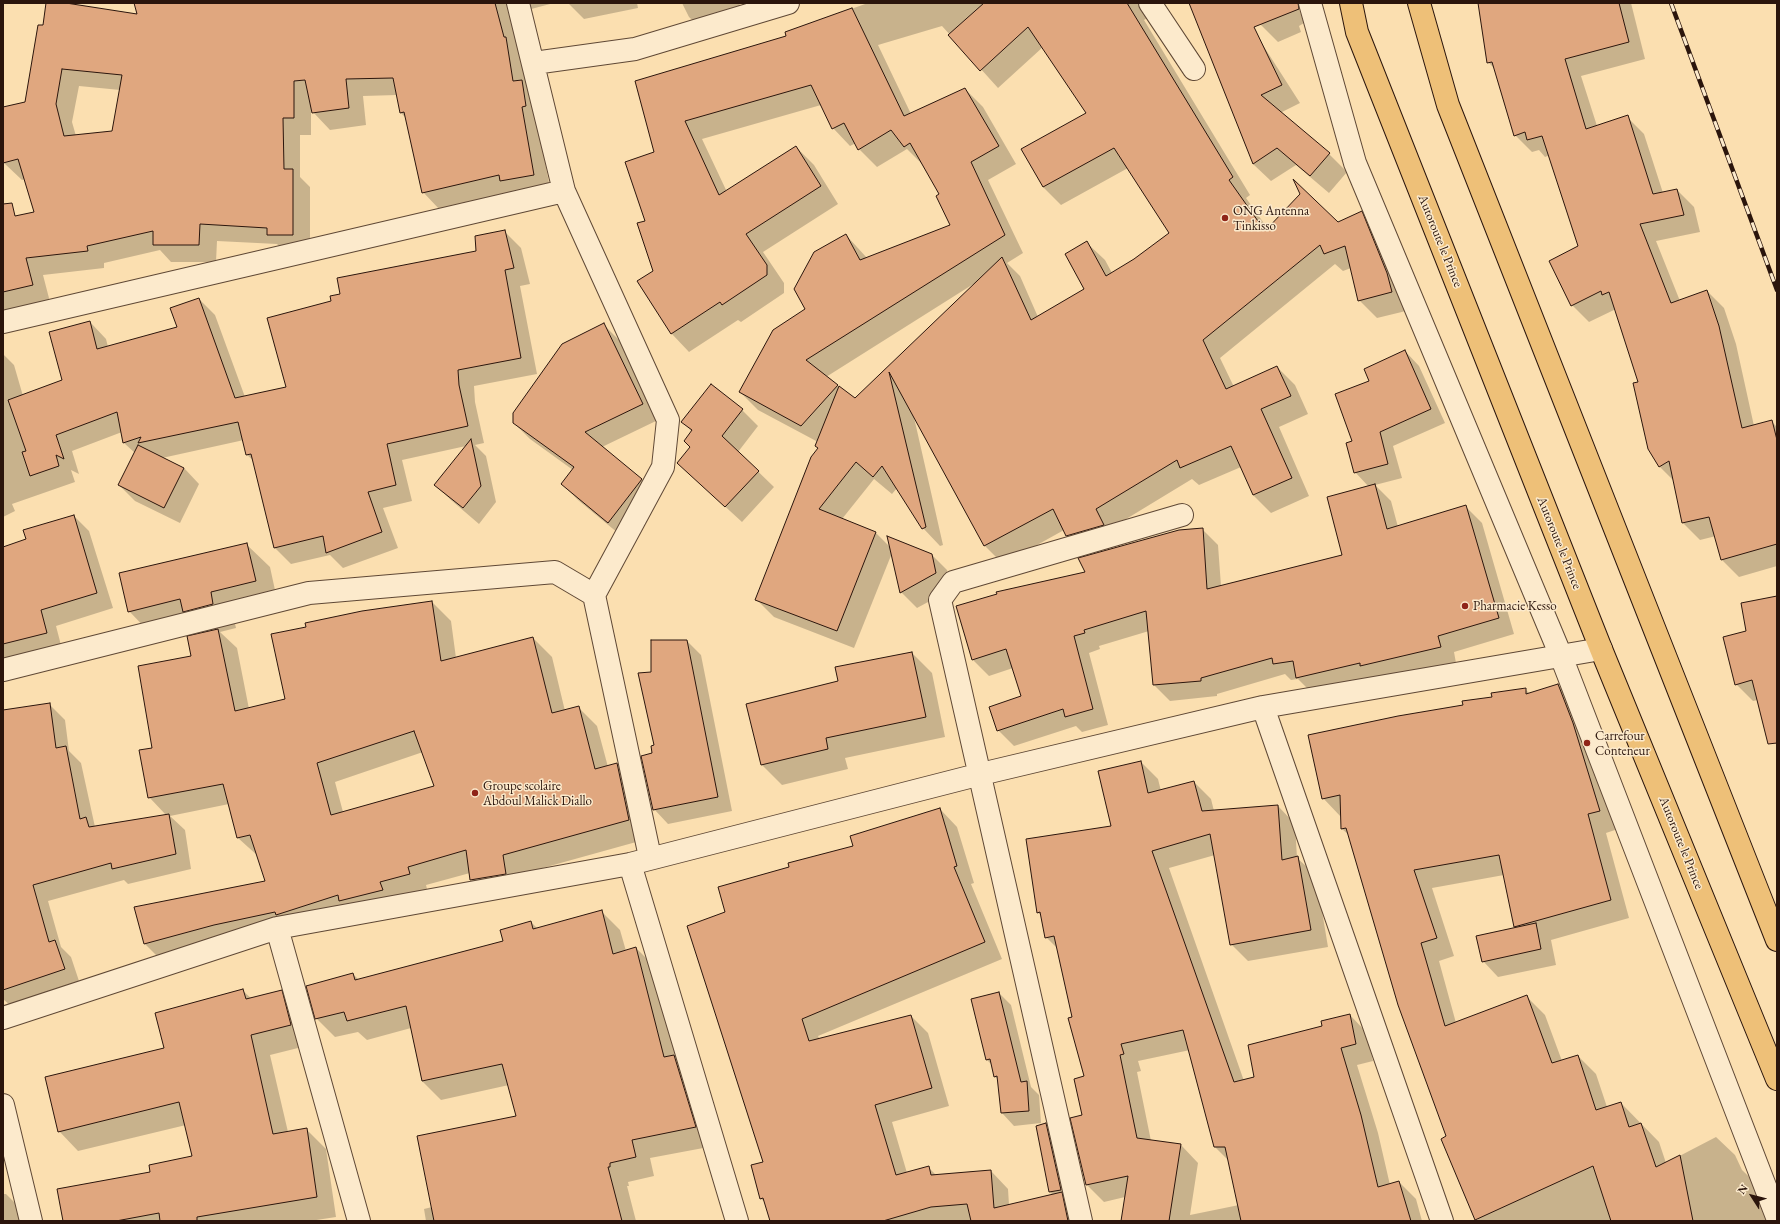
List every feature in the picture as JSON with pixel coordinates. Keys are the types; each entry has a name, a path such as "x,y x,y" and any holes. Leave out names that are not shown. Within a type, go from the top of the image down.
{"main road":[{"name":"Autoroute le Prince","path":"1351,3 1357,32 1602,649 1777,1079"},
{"path":"1419,3 1448,105 1777,940"}],"street":[{"path":"518,3 534,63 564,191 668,420 663,467 594,595 640,860 737,1221"},
{"path":"534,63 635,49 788,3"},
{"path":"1150,3 1194,69"},
{"path":"1310,3 1355,163 1561,656 1777,1217"},
{"path":"3,322 564,191"},
{"path":"1081,1221 981,774 940,600 953,582 1182,515"},
{"path":"3,670 309,593 555,572 594,595"},
{"path":"3,1018 277,928 640,860 981,774 1264,707 1602,649"},
{"path":"1264,707 1442,1221"},
{"path":"277,928 359,1221"},
{"path":"3,1105 31,1221"}],"building":[{"path":"46,3 66,3 137,14 134,3 495,3 504,37 506,37 513,81 522,80 526,106 522,107 534,175 500,181 499,175 422,193 404,112 400,113 393,78 346,79 349,108 312,113 305,80 294,81 294,118 283,118 284,169 293,169 293,235 267,235 267,228 200,224 199,245 153,245 153,231 87,246 88,251 26,258 33,285 3,292 3,204 12,203 15,216 34,212 18,159 3,163 3,107 25,102 38,25 43,25","holes":["62,69 122,75 112,131 64,136 56,104"]},
{"path":"984,3 1127,3 1233,177 1229,180 1265,231 1300,194 1293,179 1338,222 1362,211 1387,273 1392,292 1358,301 1345,246 1324,254 1320,245 1203,340 1226,389 1277,366 1291,396 1261,409 1292,478 1253,495 1231,446 1180,468 1177,460 1096,509 1104,525 1066,536 1053,509 984,546 889,372 926,527 922,529 882,466 873,477 856,462 819,509 876,532 837,631 755,600 811,457 818,448 815,446 839,386 855,398 1002,257 1031,320 1084,289 1065,254 1087,241 1106,276 1134,259 1169,233 1114,148 1043,187 1021,149 1086,113 1028,27 980,71 948,35"},
{"path":"1189,3 1298,3 1299,9 1254,27 1282,85 1261,95 1330,153 1310,176 1277,148 1253,164"},
{"path":"1478,3 1619,3 1629,42 1565,59 1586,129 1628,115 1653,194 1677,189 1684,215 1640,224 1671,303 1707,290 1719,326 1742,428 1772,420 1777,440 1777,544 1721,560 1709,517 1682,523 1669,461 1659,467 1648,449 1633,383 1638,382 1609,292 1602,295 1601,291 1571,306 1549,261 1578,246 1542,136 1527,140 1525,132 1514,136 1492,62 1487,63"},
{"path":"852,8 904,116 965,88 999,146 971,162 1005,235 806,360 838,385 801,426 739,392 773,330 805,309 794,289 814,252 846,234 860,260 950,225 936,196 939,194 910,143 904,147 891,130 858,150 844,123 832,129 811,85 685,121 719,195 796,146 821,186 746,234 767,265 767,275 722,305 720,302 671,334 637,281 653,271 637,223 645,221 625,162 654,152 635,81 786,36 785,32"},
{"path":"505,230 514,268 505,270 521,358 458,370 459,385 468,426 387,444 396,485 368,492 382,532 326,553 323,536 274,548 251,454 246,455 238,422 138,443 141,437 123,443 117,412 56,435 64,459 56,455 59,466 30,476 22,452 26,451 8,400 62,380 49,332 90,321 97,349 177,327 170,308 199,298 235,398 286,387 267,318 331,301 330,296 340,294 337,278 476,251 475,236"},
{"path":"604,323 643,404 585,432 642,479 608,523 561,484 574,467 513,423 513,413 562,344"},
{"path":"1405,350 1431,409 1380,432 1388,464 1354,473 1346,443 1352,441 1335,394 1369,381 1364,369"},
{"path":"711,384 743,409 722,436 759,471 725,507 677,463 690,447 684,441 692,430 681,422"},
{"path":"471,439 481,486 463,508 434,485"},
{"path":"138,445 184,468 164,508 118,485"},
{"path":"1375,484 1387,529 1466,505 1499,618 1438,636 1441,647 1360,666 1360,663 1296,678 1293,661 1273,664 1272,658 1201,678 1201,681 1153,685 1146,611 1084,630 1085,633 1074,636 1093,709 1065,717 1063,709 997,731 989,707 1021,696 1006,649 972,660 956,606 997,594 996,592 1085,572 1078,558 1179,530 1203,528 1207,589 1342,555 1327,497"},
{"path":"74,515 97,593 41,610 47,633 3,644 3,547 26,539 23,530"},
{"path":"887,536 932,554 936,573 900,593"},
{"path":"247,543 256,581 211,592 213,604 183,612 180,599 128,612 119,573"},
{"path":"1777,596 1777,743 1768,744 1752,680 1735,685 1723,637 1746,631 1741,603"},
{"path":"432,601 441,661 533,637 552,713 579,706 595,769 617,763 629,820 503,855 506,874 470,880 466,850 408,867 410,874 380,882 383,890 339,901 338,895 276,915 275,912 214,925 144,944 134,907 265,881 250,835 237,838 223,784 148,798 139,750 152,748 138,666 191,656 187,636 218,629 235,711 285,699 271,634 306,627 305,623 362,611","holes":["414,731 434,786 331,815 317,763"]},
{"path":"651,640 687,640 718,797 653,810 641,756 652,753 651,746 654,745 638,673 651,672"},
{"path":"912,652 926,717 826,738 828,749 761,765 746,704 838,681 835,667"},
{"path":"1558,684 1573,723 1600,811 1588,814 1611,900 1514,927 1499,855 1414,870 1437,938 1421,943 1445,1026 1527,995 1552,1063 1578,1055 1596,1110 1621,1102 1629,1127 1641,1123 1656,1167 1680,1155 1693,1221 1611,1221 1593,1166 1475,1220 1441,1139 1446,1136 1398,1005 1346,828 1341,829 1340,795 1322,799 1308,735 1398,716 1463,705 1462,701 1492,697 1491,693 1526,688 1526,694"},
{"path":"50,703 56,748 66,746 80,819 86,817 89,827 169,814 176,854 112,869 111,863 33,885 49,942 55,940 65,969 3,990 3,710"},
{"path":"1141,761 1148,793 1194,781 1202,811 1278,805 1282,860 1298,856 1311,930 1230,945 1210,834 1152,851 1234,1082 1254,1077 1248,1045 1322,1026 1321,1021 1350,1014 1356,1044 1341,1048 1361,1115 1378,1187 1399,1181 1411,1221 1241,1221 1225,1147 1214,1147 1183,1030 1121,1044 1124,1054 1120,1055 1137,1138 1181,1144 1169,1221 1121,1221 1128,1176 1086,1185 1070,1118 1082,1115 1074,1079 1084,1076 1068,1018 1072,1017 1054,936 1045,938 1040,912 1037,913 1026,839 1111,826 1098,771"},
{"path":"940,808 957,866 954,867 985,942 802,1019 809,1041 911,1015 932,1088 875,1105 896,1175 929,1166 931,1175 991,1170 994,1208 1062,1192 1068,1221 971,1221 967,1204 931,1207 883,1221 770,1221 763,1198 760,1199 751,1165 763,1162 687,926 725,912 718,887 789,867 788,863 853,846 850,836"},
{"path":"602,910 613,954 636,947 664,1057 674,1055 696,1127 632,1140 636,1157 610,1163 610,1167 608,1167 622,1221 434,1221 417,1136 516,1116 502,1064 422,1081 406,1006 347,1021 344,1012 315,1019 306,986 353,973 355,980 503,941 500,930 531,921 533,929"},
{"path":"1536,923 1541,949 1482,962 1476,936"},
{"path":"243,989 246,999 282,990 291,1025 251,1035 273,1134 307,1128 317,1197 197,1217 197,1221 160,1221 159,1213 116,1221 63,1221 57,1189 150,1172 149,1165 192,1156 179,1102 58,1132 45,1077 164,1048 155,1013"},
{"path":"999,992 1021,1082 1027,1081 1029,1111 1001,1113 997,1076 994,1077 990,1059 986,1060 971,999"},
{"path":"1046,1123 1061,1190 1049,1192 1036,1126"}],"railway":[{"path":"1671,3 1777,290"}],"place":[{"name":"ONG Antenna Tinkisso","path":"1225,218"},
{"name":"Pharmacie Kesso","path":"1465,606"},
{"name":"Carrefour Conteneur","path":"1587,743"},
{"name":"Groupe scolaire Abdoul Malick Diallo","path":"475,793"}]}
